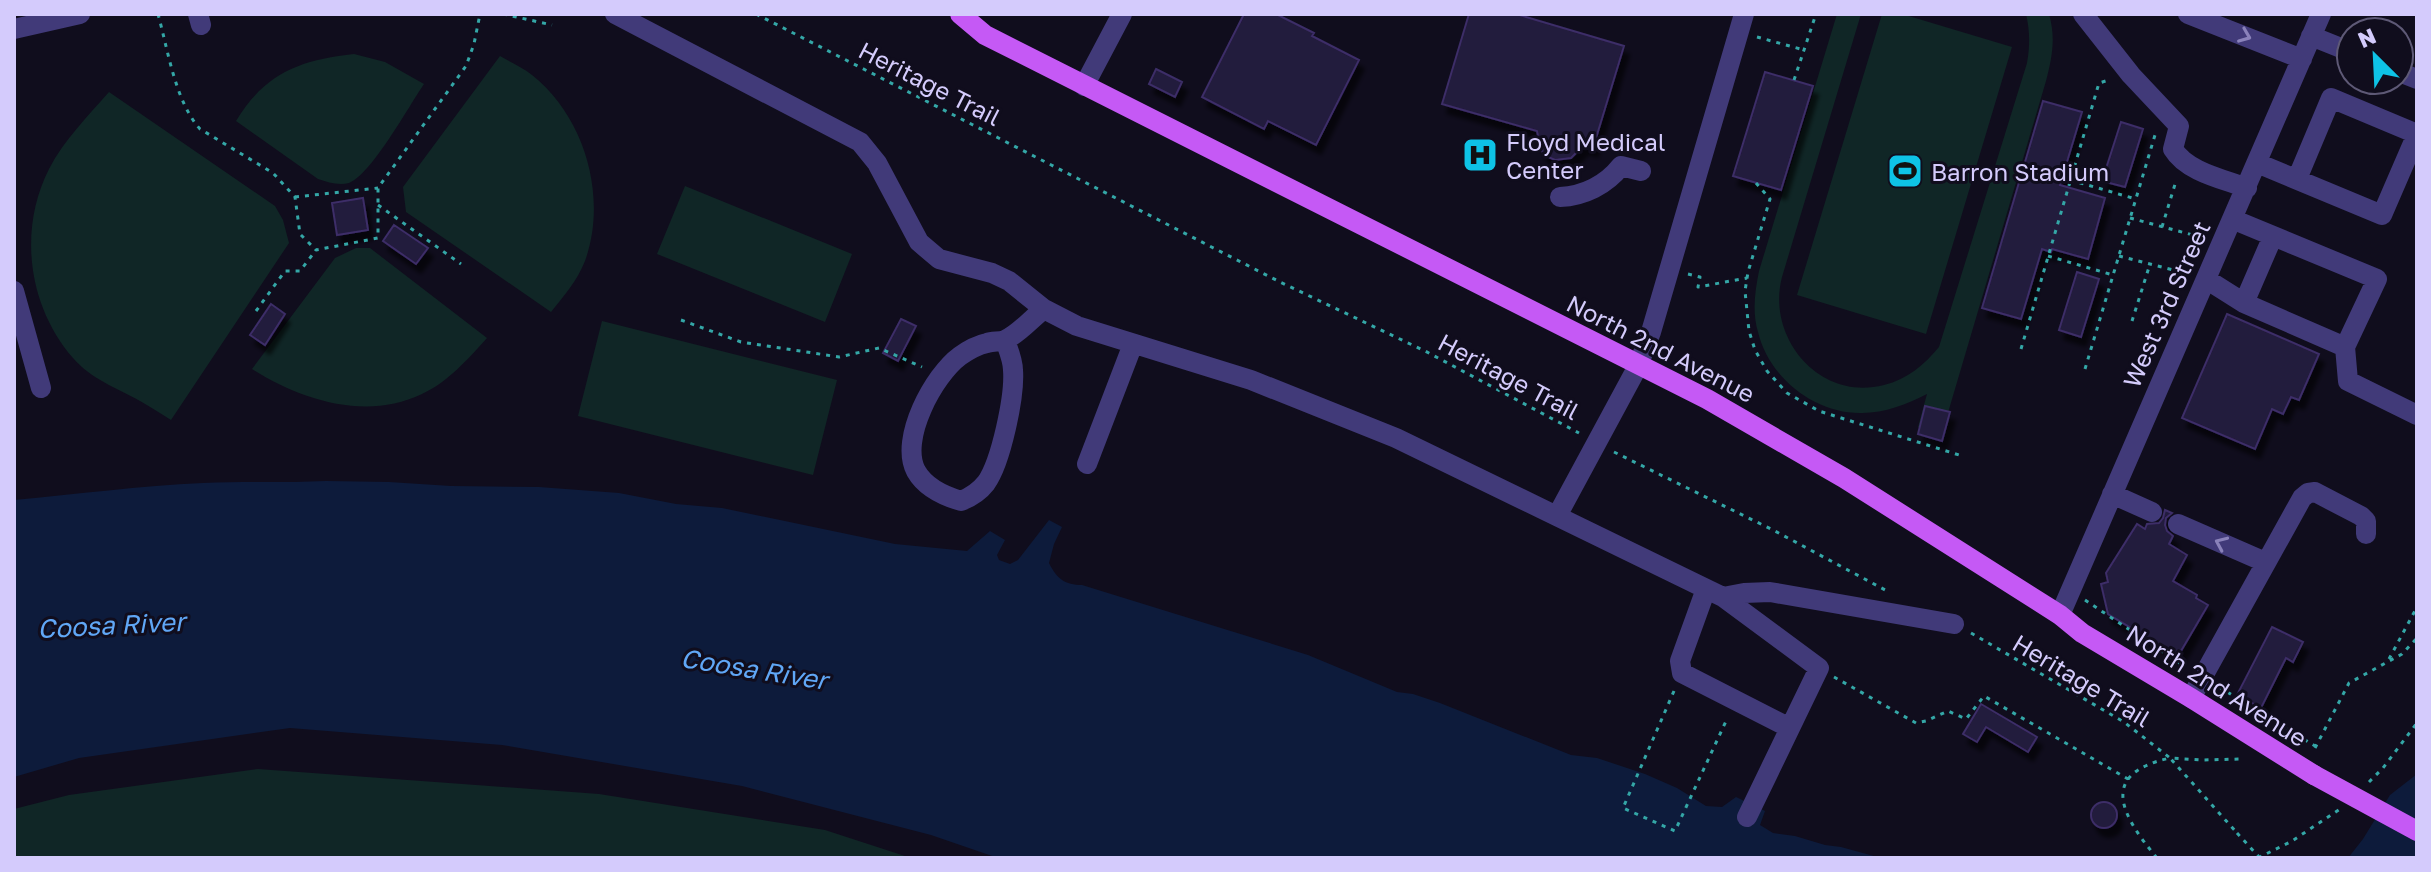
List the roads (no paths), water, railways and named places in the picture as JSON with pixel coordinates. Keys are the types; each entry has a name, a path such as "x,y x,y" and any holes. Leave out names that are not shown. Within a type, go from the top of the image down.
{"main road":[{"name":"North 2nd Avenue","path":"960,14 985,35 1707,399 1770,434 2060,615 2082,633 2314,775 2417,831"}],"street":[{"path":"14,29 80,14"},
{"path":"615,14 860,142 877,163 925,250 939,259 976,267 1009,281 1044,309 1077,326 1251,380 1336,412 1715,593 1819,668 1747,817"},
{"path":"1084,86 1122,14"},
{"path":"2083,14 2131,75 2179,126 2173,149 2183,160 2195,168 2247,188"},
{"path":"2188,14 2302,59"},
{"name":"West 3rd Street","path":"2060,615 2321,14"},
{"path":"1557,516 1638,366 1651,332 1742,23"},
{"path":"2311,36 2335,46"},
{"path":"2257,163 2382,215 2417,134 2331,98 2297,179"},
{"path":"1560,197 1590,190 1614,175 1621,166 1641,171"},
{"path":"2232,219 2377,279 2345,347 2348,381 2417,415"},
{"path":"2244,303 2273,236"},
{"path":"2206,279 2244,303 2345,347"},
{"path":"14,291 23,357 41,388"},
{"path":"1005,340 1013,369 1003,442 984,486 961,501 936,491 916,471 912,459 915,430 923,408 940,375 961,355 987,343 1005,340 1044,309"},
{"path":"1087,464 1133,344"},
{"path":"2191,698 2298,503 2308,493 2321,494 2361,516 2366,521 2366,534"},
{"path":"2112,494 2152,512"},
{"path":"2178,524 2265,562"},
{"path":"1715,593 1770,592 1954,624"},
{"path":"1715,593 1680,661 1682,673 1790,728"}],"water":[{"name":"Coosa River","path":"326,481 539,487 619,493 676,504 722,508 895,544 967,551 990,531 1005,540 997,555 999,560 1010,564 1018,560 1049,520 1062,527 1049,563 1058,577 1066,582 1308,655 1397,692 1440,703 1571,755 1597,758 1645,774 1677,788 1706,806 1722,807 1736,797 1765,811 1760,825 1773,833 1881,858 998,858 931,835 742,786 502,745 290,728 79,758 14,777 14,500 179,484"},
{"path":"2417,774 2417,858 2348,858 2390,795"}],"place":[{"name":"Floyd Medical Center","path":"1480,155"},
{"name":"Barron Stadium","path":"1905,171"}]}
